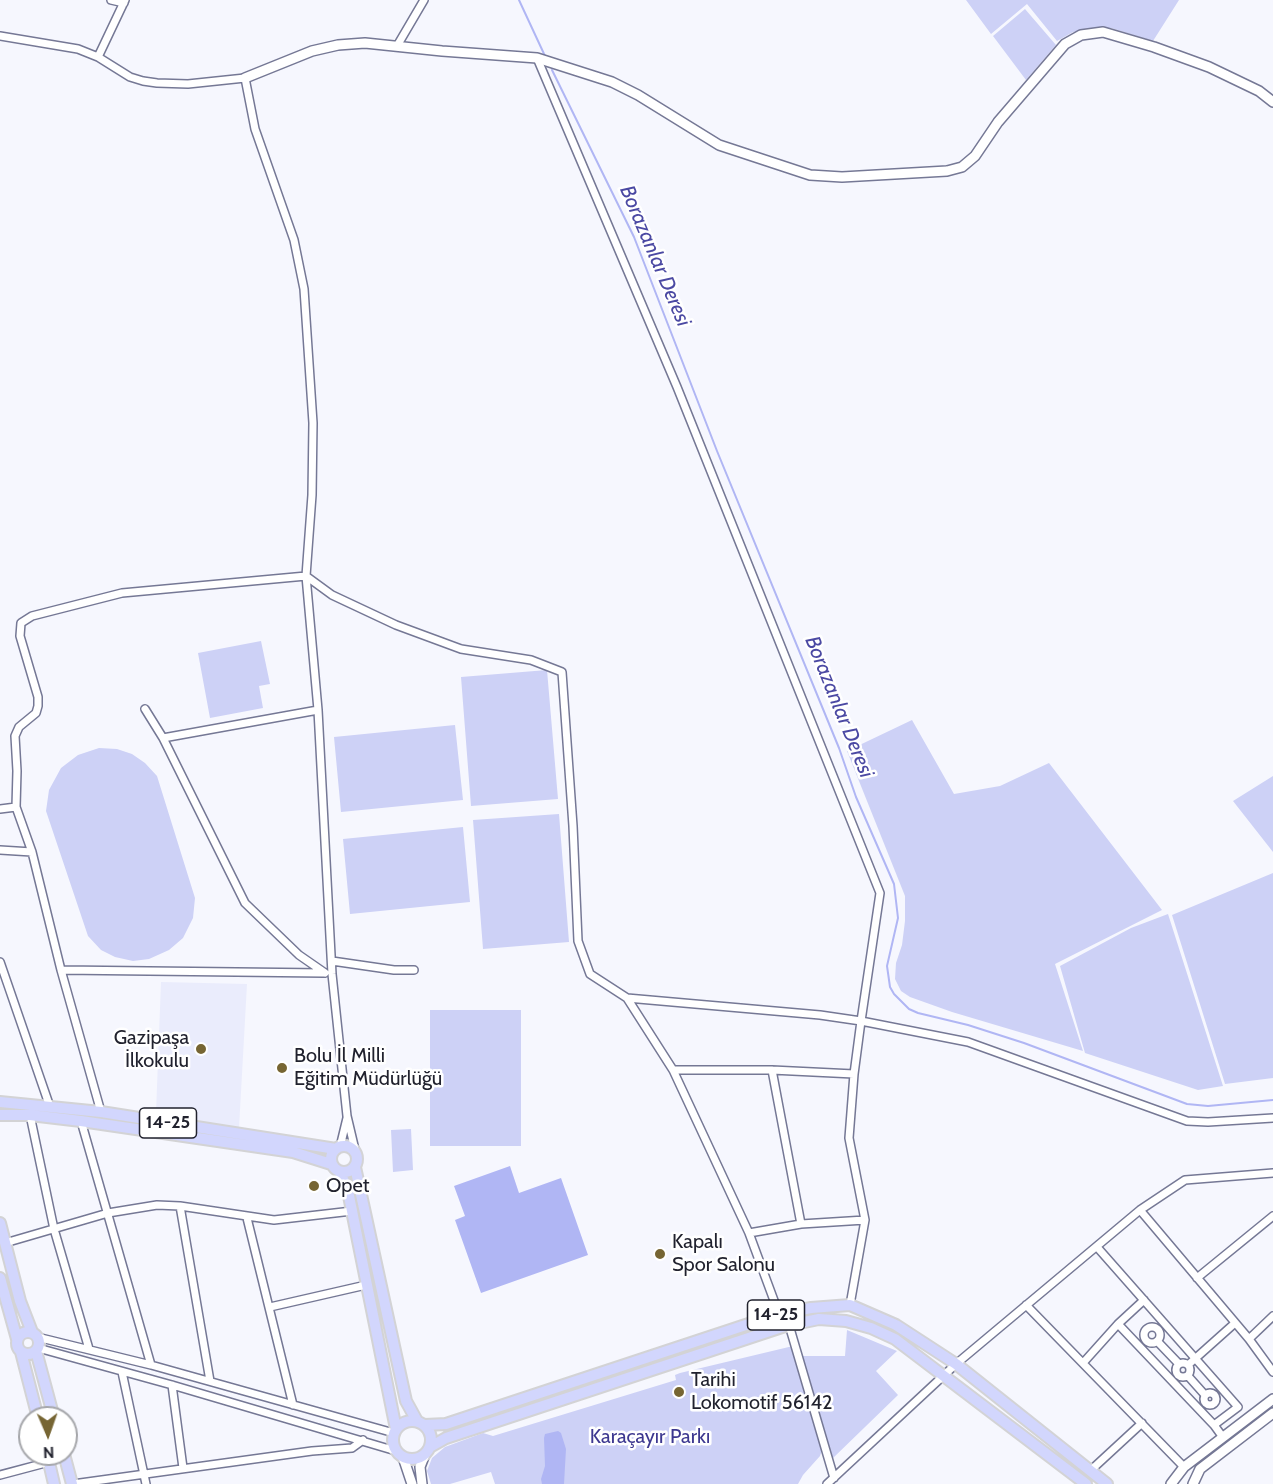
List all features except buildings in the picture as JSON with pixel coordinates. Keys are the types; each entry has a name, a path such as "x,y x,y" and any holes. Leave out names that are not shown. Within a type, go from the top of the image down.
{"main road":[{"name":"14-25","path":"0,1102 101,1112 338,1148 351,1148 356,1154"},
{"name":"14-25","path":"0,1116 30,1115 81,1121 293,1152 331,1164 340,1172 348,1191 395,1431 393,1442 399,1454 412,1459 454,1435 789,1325 819,1319 846,1321 871,1328 896,1339 1086,1484"},
{"path":"331,1164 331,1157 338,1148"},
{"path":"356,1154 355,1167 406,1401 430,1433 427,1450"},
{"path":"340,1172 347,1172 355,1167"},
{"path":"0,1223 20,1301 36,1342 51,1406"},
{"path":"0,1278 35,1406"},
{"name":"14-25","path":"395,1431 403,1423 446,1424 779,1314 811,1308 850,1305 896,1325 956,1364 1090,1471"},
{"path":"17,1340 21,1334 36,1342"},
{"path":"21,1352 28,1354 36,1342"},
{"path":"50,1466 54,1484"},
{"path":"67,1466 72,1484"},
{"path":"1090,1471 1107,1484"}],"street":[{"path":"98,57 124,2 111,0"},
{"path":"397,46 424,0"},
{"path":"0,36 60,45 98,57 130,77 157,83 244,78 312,51 338,45 365,43 537,58 612,82 638,94 719,145 810,175 842,177 947,171 962,167 975,156 1005,114 1058,51 1081,35 1103,32 1154,46 1209,67 1259,91 1273,102"},
{"path":"537,58 677,387 880,893 854,1074 849,1138 865,1220 850,1305"},
{"path":"244,78 255,129 294,240 304,289 313,423 312,495 306,576 318,710 332,961 329,974 347,1116 356,1154"},
{"path":"101,1112 61,970 32,852 16,807 15,736 19,727 36,713 38,706 38,697 20,636 21,623 25,619 122,593 306,576 332,595 407,629 461,649 531,660 562,672 573,826 578,941 590,974 627,998 674,1070 749,1233 779,1314"},
{"path":"145,709 163,738 245,903 299,955 329,974"},
{"path":"163,738 318,710"},
{"path":"0,808 16,807"},
{"path":"0,850 32,852"},
{"path":"332,961 394,970 414,970"},
{"path":"0,962 50,1107"},
{"path":"61,970 329,974"},
{"path":"627,998 820,1015 861,1021 968,1042 1187,1121 1273,1118"},
{"path":"674,1070 772,1070 854,1074"},
{"path":"772,1070 801,1224"},
{"path":"30,1115 54,1229 89,1349"},
{"path":"338,1148 347,1116"},
{"path":"81,1121 151,1365"},
{"path":"827,1484 956,1364 1140,1210 1185,1180 1273,1173"},
{"path":"5,1243 108,1214 157,1205 180,1206 247,1218 274,1220 352,1210"},
{"path":"180,1206 210,1381"},
{"path":"1140,1210 1249,1339 1273,1372"},
{"path":"1197,1278 1273,1216"},
{"path":"247,1218 293,1405"},
{"path":"749,1233 801,1224 865,1220"},
{"path":"1097,1247 1238,1407 1215,1425"},
{"path":"270,1307 366,1285"},
{"path":"1083,1363 1118,1324 1144,1300"},
{"path":"1026,1305 1184,1467"},
{"path":"1249,1339 1273,1316"},
{"path":"1157,1341 1179,1364 1188,1365 1235,1323"},
{"path":"1118,1324 1140,1348 1202,1402 1208,1406 1214,1404 1215,1395"},
{"path":"789,1325 834,1478"},
{"path":"1158,1331 1167,1327"},
{"path":"1154,1328 1158,1331 1160,1336 1157,1341 1153,1343 1146,1341 1144,1334 1146,1329 1154,1328"},
{"path":"1140,1348 1146,1341"},
{"path":"36,1342 89,1349 395,1431"},
{"path":"36,1342 122,1372 363,1440 399,1454 412,1484"},
{"path":"1174,1377 1179,1364"},
{"path":"1188,1365 1190,1369 1188,1376 1222,1436"},
{"path":"122,1372 146,1484"},
{"path":"1174,1377 1188,1376"},
{"path":"172,1385 183,1468"},
{"path":"1215,1395 1221,1388"},
{"path":"1202,1402 1209,1393 1215,1395"},
{"path":"1171,1484 1184,1467 1273,1399"},
{"path":"1193,1484 1200,1469 1273,1413"},
{"path":"1090,1471 1142,1424"},
{"path":"72,1484 312,1451 352,1448 363,1440"},
{"path":"422,1484 420,1467 427,1450"},
{"path":"0,1476 27,1466"}],"shaded area":[{"name":"Gazipaşa İlkokulu","path":"161,982 247,984 239,1128 156,1113"}],"green space":[{"path":"966,0 1179,0 1153,41 1111,28 1073,32 1057,41 1027,4 991,34"},
{"path":"1025,9 1056,45 1026,80 993,36"},
{"path":"261,641 270,684 259,686 263,708 210,718 198,653"},
{"path":"547,670 558,799 471,806 461,677"},
{"path":"912,720 954,794 1000,786 1049,763 1162,910 1055,964 1083,1051 952,1012 910,997 901,991 895,979 905,921 905,896 847,751"},
{"path":"455,725 463,800 341,812 334,737"},
{"path":"99,748 117,749 132,754 145,763 157,776 195,898 193,918 183,938 169,950 149,959 133,961 115,957 101,950 88,936 46,811 49,790 61,768 78,755"},
{"path":"1273,776 1273,852 1233,801"},
{"path":"559,814 569,942 483,949 473,820"},
{"path":"463,827 470,902 350,914 343,839"},
{"path":"1273,873 1273,1078 1225,1084 1172,915"},
{"path":"1168,914 1223,1086 1198,1090 1085,1053 1060,966 1131,928"},
{"path":"430,1010 521,1010 521,1146 430,1146"},
{"path":"411,1129 413,1170 393,1172 391,1130"},
{"path":"847,1330 897,1351 876,1371 898,1395 831,1460 801,1356 845,1356"},
{"name":"Karaçayır Parkı","path":"793,1346 822,1450 820,1456 798,1484 495,1484 491,1472 450,1484 431,1484 427,1471 432,1458 445,1447 483,1433 493,1436 676,1380 675,1375 680,1373"}],"water":[{"path":"510,1166 519,1193 561,1178 588,1255 481,1293 455,1220 465,1216 454,1186"},
{"path":"558,1431 561,1433 566,1449 564,1484 542,1484 541,1479 545,1466 545,1434"}],"waterway":[{"name":"Borazanlar Deresi","path":"519,0 545,56"},
{"name":"Borazanlar Deresi","path":"552,70 634,237 717,451 839,748 856,797 894,884 898,918 887,966 890,987 894,994 909,1009 918,1013 968,1025 1024,1043 1187,1104 1208,1106 1273,1100"}],"place":[{"name":"Gazipaşa İlkokulu","path":"201,1049"},
{"name":"Bolu İl Milli Eğitim Müdürlüğü","path":"282,1068"},
{"name":"Opet","path":"314,1186"},
{"name":"Kapalı Spor Salonu","path":"660,1254"},
{"name":"Tarihi Lokomotif 56142","path":"679,1392"}]}
